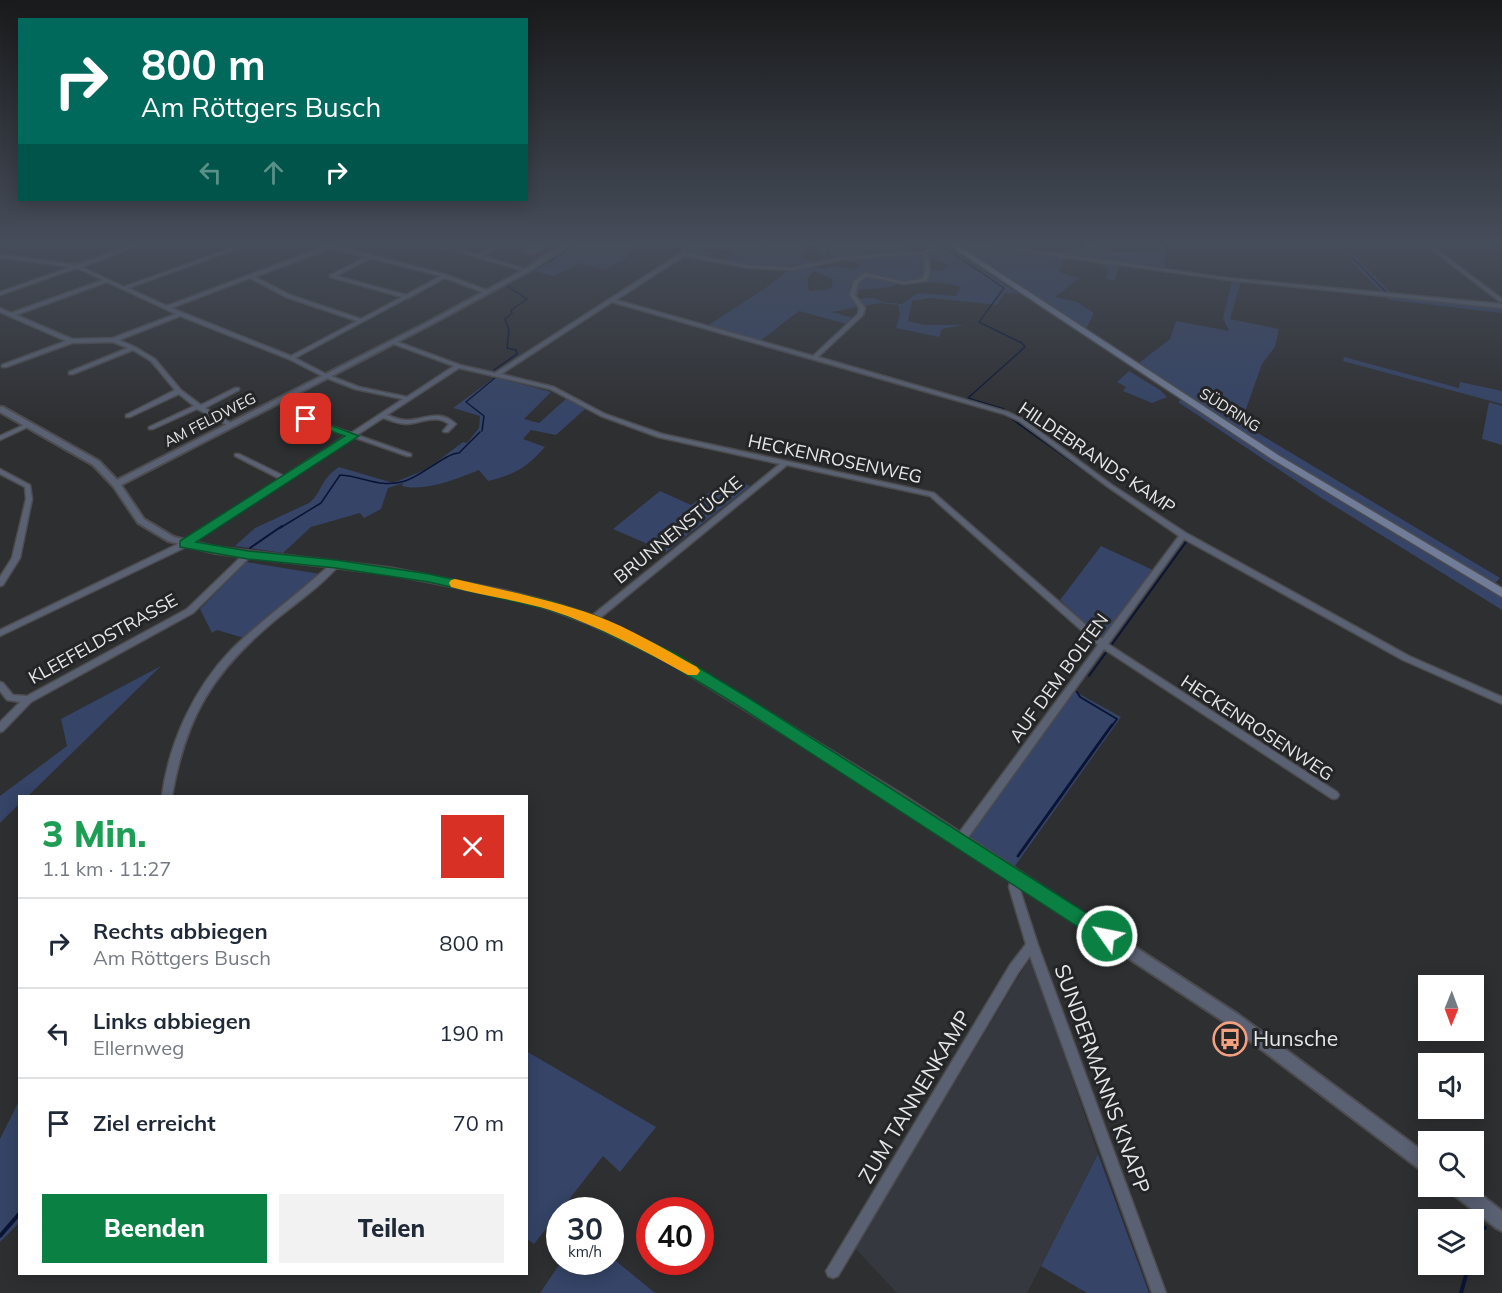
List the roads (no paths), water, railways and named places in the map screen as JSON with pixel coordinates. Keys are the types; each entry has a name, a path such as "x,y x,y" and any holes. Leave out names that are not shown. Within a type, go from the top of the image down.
{"main road":[{"name":"SÜDRING","path":"1041,303 1201,409 1502,593"}],"street":[{"path":"10,315 43,303"},
{"path":"156,303 291,358 326,376 357,388 406,398"},
{"path":"166,308 179,303"},
{"path":"310,303 362,321"},
{"path":"291,358 396,303"},
{"name":"AM FELDWEG","path":"116,484 466,303"},
{"path":"497,374 607,303"},
{"name":"HILDEBRANDS KAMP","path":"624,303 1006,413 1021,420 1110,486 1183,535 1406,658 1502,700"},
{"path":"814,358 860,315 862,308 858,303"},
{"path":"0,310 71,341"},
{"path":"4,366 71,341 114,340 180,314"},
{"path":"114,340 153,360 179,391 199,407 231,424"},
{"name":"HECKENROSENWEG","path":"393,342 476,372 497,374 552,388 603,415 660,436 932,494 1104,645 1334,795"},
{"path":"71,373 133,348"},
{"path":"0,633 184,544 354,436 406,398 458,366"},
{"path":"151,428 237,389"},
{"path":"128,416 179,391"},
{"path":"0,409 96,463 116,484 141,521 157,533 184,544 248,555 336,564 429,578 506,594 549,605 592,620 673,659 960,840 1234,1020 1418,1158"},
{"path":"383,416 404,423 432,416 446,419 453,424 446,431"},
{"path":"306,419 409,454"},
{"path":"0,438 28,425"},
{"path":"237,454 284,479"},
{"name":"BRUNNENSTÜCKE","path":"592,620 784,464"},
{"path":"0,471 28,486 29,499 15,558 0,583"},
{"name":"AUF DEM BOLTEN","path":"960,840 1183,535"},
{"name":"KLEEFELDSTRASSE","path":"0,728 28,700 190,611 248,555"},
{"path":"167,795 172,765 199,700 221,666 246,641 336,564"},
{"path":"0,685 10,698 28,700"},
{"name":"SUNDERMANNS KNAPP","path":"1016,877 1014,887 1032,945 1160,1293"},
{"name":"ZUM TANNENKAMP","path":"834,1271 1014,969 1032,945"},
{"path":"1470,1197 1502,1222"}],"waterway":[{"path":"494,370 517,354 516,350 507,348 509,330 505,319 512,313 511,310 521,303"},
{"path":"993,303 979,322 1022,343 1025,347 968,398 1004,409"},
{"path":"482,431 484,416 466,402 496,377"},
{"path":"1009,417 1099,481"},
{"path":"280,528 321,503 340,475 387,484 405,481 447,457 459,453 480,432"},
{"path":"1136,506 1167,528"},
{"path":"250,548 282,526"},
{"path":"1165,526 1173,532"},
{"path":"1089,676 1186,542"},
{"path":"1077,692 1080,697 1117,719 1111,727"},
{"path":"1018,856 1112,725"},
{"path":"0,1236 18,1215"},
{"path":"1461,1293 1466,1275"}],"place":[{"name":"Hunsche","path":"1230,1039"}]}
